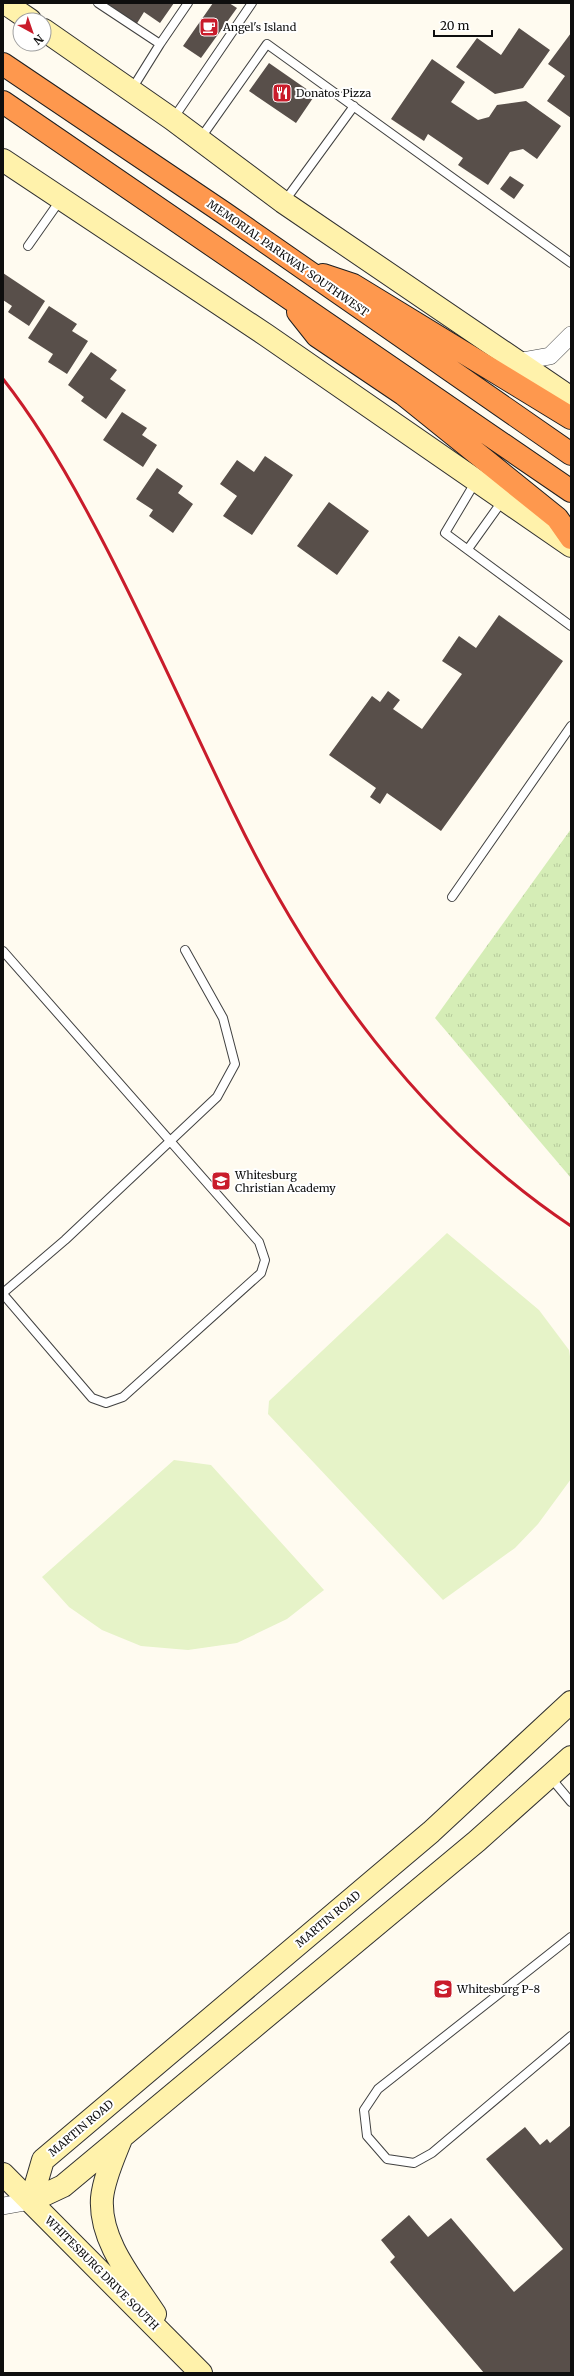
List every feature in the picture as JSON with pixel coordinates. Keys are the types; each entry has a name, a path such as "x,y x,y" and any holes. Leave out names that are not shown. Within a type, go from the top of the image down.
{"highway":[{"name":"MEMORIAL PARKWAY SOUTHWEST","path":"3,64 224,213 298,266 571,454"},
{"path":"3,102 571,490"},
{"path":"298,266 353,285 571,418"},
{"path":"284,294 317,336 402,394 484,458 557,518 571,538"}],"main road":[{"path":"5,3 18,12"},
{"path":"52,36 131,90 283,202 571,398"},
{"path":"3,160 266,335 571,546"},
{"name":"MARTIN ROAD","path":"31,2201 43,2160 431,1832 571,1702"},
{"path":"31,2201 63,2186 477,1841 571,1757"},
{"path":"122,2137 112,2161 102,2198 105,2221 111,2246 175,2348"},
{"name":"WHITESBURG DRIVE SOUTH","path":"3,2174 201,2373"}],"street":[{"path":"516,362 550,356 571,334"},
{"path":"3,2206 31,2201"}],"lane":[{"path":"98,3 160,44"},
{"path":"131,90 188,3"},
{"path":"172,120 252,3"},
{"path":"199,140 267,44 571,263"},
{"path":"283,202 354,106"},
{"path":"28,246 62,198"},
{"path":"476,481 445,533 571,626"},
{"path":"468,549 503,500"},
{"path":"452,896 571,726"},
{"path":"3,951 170,1141 259,1242 265,1260 261,1273 123,1397 106,1403 92,1398 3,1294 65,1240 170,1141 217,1097 235,1064 223,1018 185,950"},
{"path":"550,1776 571,1802"},
{"path":"571,1937 378,2089 364,2110 367,2136 387,2159 414,2163 432,2153 571,2036"}],"green space":[{"path":"571,829 571,1178 435,1018"},
{"path":"447,1233 539,1310 569,1350 571,1363 571,1479 538,1524 515,1548 443,1600 268,1414 269,1401"},
{"path":"174,1460 211,1465 324,1590 287,1619 237,1643 188,1650 141,1646 102,1630 69,1607 42,1577"}],"building":[{"path":"104,3 174,3 160,23 144,12 136,25"},
{"name":"Angel's Island","path":"213,3 229,3 237,8 201,58 183,46"},
{"path":"519,28 550,50 523,88 495,94 456,67 477,38 501,55"},
{"path":"571,33 571,118 547,101 565,76 548,64"},
{"path":"432,59 465,82 451,102 478,120 489,117 497,105 526,101 561,126 537,159 523,149 510,152 488,185 458,165 463,158 428,134 424,141 391,119"},
{"name":"Donatos Pizza","path":"269,63 315,95 296,123 249,91"},
{"path":"510,176 524,185 514,199 500,189"},
{"path":"3,273 45,301 29,326 8,312 12,306 3,300"},
{"path":"49,306 77,324 72,331 88,341 67,374 48,362 53,354 28,338"},
{"path":"91,352 117,370 110,379 126,390 106,419 81,401 84,397 68,385"},
{"path":"122,412 147,428 142,435 157,445 143,467 103,440"},
{"path":"265,456 293,475 252,535 223,516 237,496 220,484 237,460 254,472"},
{"path":"157,468 183,486 178,493 193,504 173,533 149,516 153,510 136,499"},
{"path":"329,502 369,531 337,575 297,546"},
{"path":"499,615 563,661 441,831 387,793 380,804 370,797 376,788 329,755 372,696 380,702 388,691 400,700 393,709 422,729 462,674 442,661 459,636 476,648"},
{"path":"571,2125 571,2373 484,2373 390,2262 395,2257 381,2240 409,2215 428,2237 451,2218 514,2292 563,2249 486,2159 525,2127 540,2145 547,2139 550,2143"}],"railway":[{"path":"3,379 39,429 81,501 129,592 234,813 264,872 298,931 335,987 375,1042 419,1093 466,1142 517,1186 571,1226"}],"place":[{"name":"Angel's Island","path":"209,27"},
{"name":"Donatos Pizza","path":"282,93"},
{"name":"Whitesburg Christian Academy","path":"221,1181"},
{"name":"Whitesburg P-8","path":"443,1989"}]}
